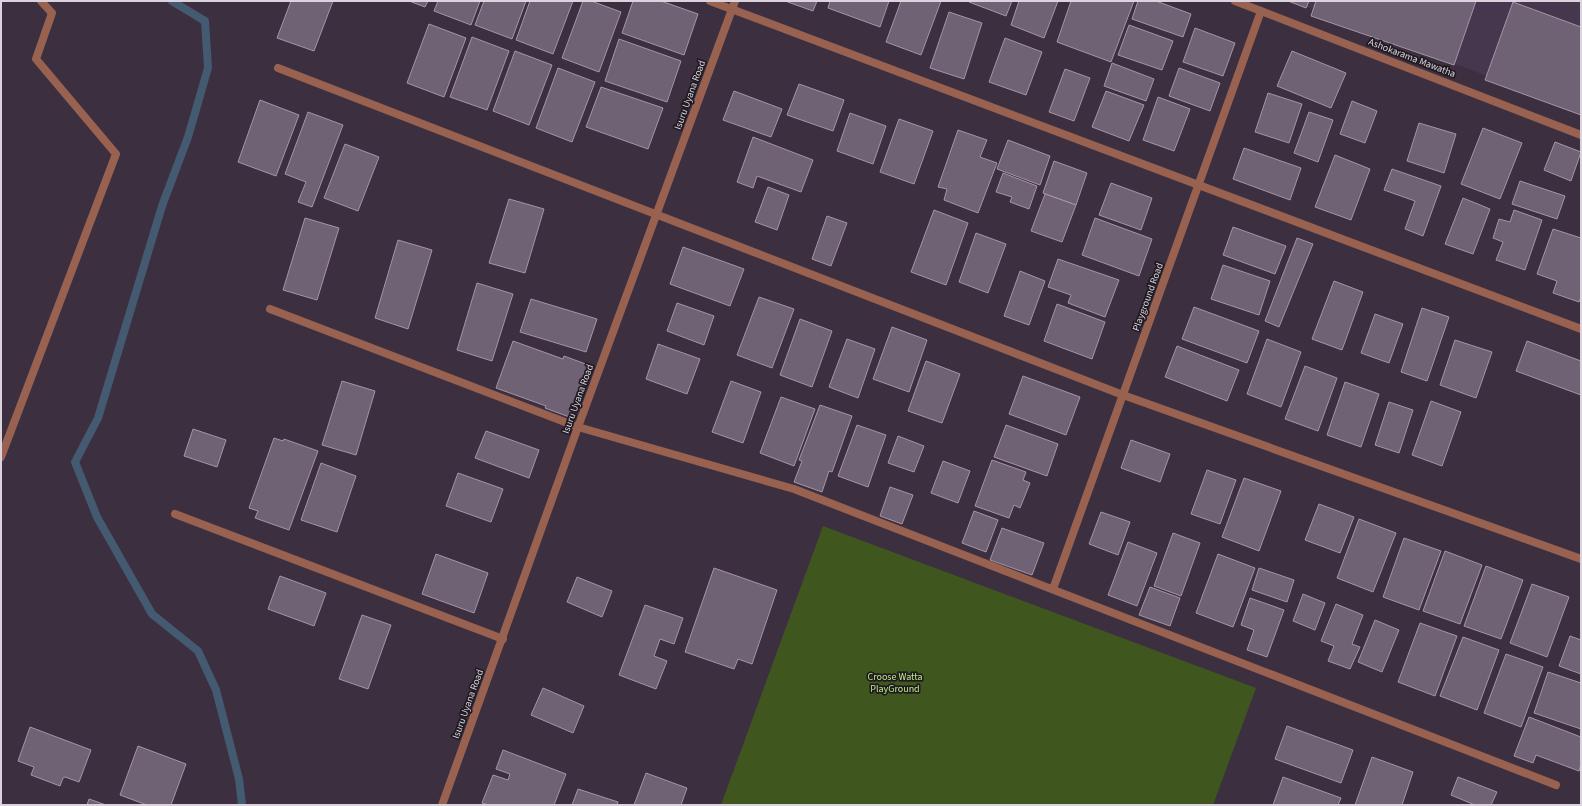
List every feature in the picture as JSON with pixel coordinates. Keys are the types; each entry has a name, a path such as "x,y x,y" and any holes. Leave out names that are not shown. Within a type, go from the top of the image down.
{"street":[{"path":"1,457 116,154 36,59 52,13 41,1"},
{"path":"710,1 1581,329"},
{"name":"Isuru Uyana Road","path":"442,805 578,427 658,214 735,1"},
{"name":"Ashokarama Mawatha","path":"1235,1 1581,135"},
{"name":"Playground Road","path":"1053,589 1261,11"},
{"path":"278,68 1123,395 1581,559"},
{"path":"270,309 578,427 794,489 1556,784"},
{"path":"175,514 502,639"}],"shaded area":[{"path":"1291,1 1581,1 1581,112"}],"green space":[{"name":"Croose Watta PlayGround","path":"823,526 1256,688 1213,805 721,805"}],"building":[{"path":"291,1 333,1 314,51 277,38"},
{"path":"409,1 428,1 425,7"},
{"path":"438,1 480,1 471,25 434,11"},
{"path":"484,1 526,1 512,39 475,25"},
{"path":"530,1 573,1 553,54 516,40"},
{"path":"583,1 591,1 621,12 599,72 562,58"},
{"path":"633,1 661,1 698,14 684,55 622,33"},
{"path":"785,1 817,1 813,11"},
{"path":"830,1 889,1 880,27 828,8"},
{"path":"901,1 941,1 921,55 886,42"},
{"path":"969,1 1012,1 1006,16"},
{"path":"1019,1 1058,1 1044,38 1011,25"},
{"path":"1071,1 1134,1 1111,62 1057,42"},
{"path":"1138,1 1156,1 1191,14 1183,37 1132,19"},
{"path":"1288,1 1309,1 1306,8"},
{"path":"1316,1 1476,1 1454,65 1311,16"},
{"path":"1513,2 1581,27 1581,115 1485,80"},
{"path":"949,12 982,23 964,79 930,68"},
{"path":"429,24 466,38 444,97 407,83"},
{"path":"1129,25 1173,41 1162,70 1118,55"},
{"path":"1195,28 1235,43 1223,76 1183,62"},
{"path":"472,37 509,51 487,110 450,97"},
{"path":"1005,38 1042,52 1026,95 989,82"},
{"path":"619,39 681,61 667,102 605,81"},
{"path":"515,51 552,65 529,125 493,111"},
{"path":"1292,51 1346,73 1331,108 1277,86"},
{"path":"1112,63 1154,79 1146,101 1104,86"},
{"path":"558,68 595,82 572,142 536,128"},
{"path":"1179,68 1220,83 1210,111 1169,96"},
{"path":"1065,69 1090,78 1074,121 1049,112"},
{"path":"799,84 844,100 833,131 787,115"},
{"path":"601,87 663,108 648,149 586,127"},
{"path":"734,91 782,109 771,137 723,120"},
{"path":"1106,91 1144,105 1129,141 1092,127"},
{"path":"1268,93 1302,104 1289,143 1255,132"},
{"path":"1158,97 1190,109 1174,151 1143,140"},
{"path":"260,100 299,115 276,176 238,162"},
{"path":"1352,101 1377,111 1365,143 1340,134"},
{"path":"308,112 343,125 312,207 298,202 306,182 285,174"},
{"path":"1309,112 1333,120 1318,162 1294,153"},
{"path":"850,113 886,126 873,164 837,151"},
{"path":"899,119 933,131 914,184 880,172"},
{"path":"1419,123 1456,134 1444,173 1407,161"},
{"path":"1483,128 1522,143 1500,199 1461,184"},
{"path":"958,130 987,140 980,157 997,163 978,213 944,200 947,189 938,187"},
{"path":"753,137 813,160 801,192 757,176 753,188 737,182"},
{"path":"1008,140 1050,156 1040,185 997,169"},
{"path":"1555,142 1581,152 1571,181 1544,170"},
{"path":"345,144 379,157 358,211 324,198"},
{"path":"1244,148 1301,168 1290,200 1233,179"},
{"path":"1335,155 1370,169 1351,220 1315,207"},
{"path":"1054,161 1087,173 1076,205 1043,193"},
{"path":"1392,169 1441,186 1423,236 1405,229 1415,201 1384,190"},
{"path":"1003,173 1037,186 1029,209 1010,202 1012,197 996,192"},
{"path":"1520,181 1565,196 1557,219 1512,204"},
{"path":"1111,183 1152,198 1141,230 1099,215"},
{"path":"768,187 789,195 777,230 755,222"},
{"path":"1045,194 1076,205 1062,242 1031,231"},
{"path":"1463,198 1490,209 1473,254 1445,244"},
{"path":"509,199 544,209 525,273 489,263"},
{"path":"934,210 968,223 946,285 911,272"},
{"path":"1514,210 1542,220 1525,270 1496,260 1503,242 1493,238 1499,219 1510,222"},
{"path":"827,216 847,223 831,266 812,259"},
{"path":"305,218 339,228 317,300 283,290"},
{"path":"1095,218 1152,239 1139,276 1082,255"},
{"path":"1233,227 1286,246 1275,274 1223,255"},
{"path":"1553,229 1581,238 1581,297 1579,302 1553,293 1557,281 1537,274"},
{"path":"976,233 1006,244 988,293 959,282"},
{"path":"1297,238 1313,244 1279,327 1265,321"},
{"path":"398,240 432,250 408,329 375,318"},
{"path":"683,247 744,269 730,306 670,284"},
{"path":"1058,259 1119,280 1105,317 1068,303 1071,295 1048,287"},
{"path":"1223,265 1270,281 1259,315 1211,299"},
{"path":"1020,271 1045,281 1029,325 1004,316"},
{"path":"1334,281 1363,292 1342,350 1312,339"},
{"path":"477,283 513,294 492,361 457,350"},
{"path":"759,297 794,309 772,368 737,355"},
{"path":"531,299 597,319 586,352 520,332"},
{"path":"677,303 714,316 704,345 667,331"},
{"path":"1057,304 1105,322 1092,359 1044,341"},
{"path":"1194,307 1259,331 1247,363 1182,339"},
{"path":"1422,308 1449,317 1427,381 1401,372"},
{"path":"1375,314 1403,324 1389,363 1361,353"},
{"path":"800,319 832,331 812,387 780,375"},
{"path":"892,327 927,340 909,392 873,379"},
{"path":"847,339 875,349 858,398 829,387"},
{"path":"1267,339 1301,352 1281,407 1247,394"},
{"path":"1455,340 1492,352 1476,398 1440,385"},
{"path":"513,341 563,359 564,356 591,366 572,418 545,408 546,406 496,388"},
{"path":"1527,341 1581,361 1581,395 1516,371"},
{"path":"658,344 700,359 687,394 646,379"},
{"path":"1177,346 1239,370 1227,401 1165,377"},
{"path":"926,361 960,374 942,423 908,411"},
{"path":"1305,366 1337,378 1318,431 1285,419"},
{"path":"1023,376 1080,397 1066,435 1009,414"},
{"path":"342,381 375,391 356,455 322,445"},
{"path":"731,381 761,392 743,443 712,432"},
{"path":"1345,382 1379,394 1361,447 1327,435"},
{"path":"781,397 815,409 794,466 760,453"},
{"path":"1431,401 1461,412 1442,466 1412,455"},
{"path":"1389,402 1413,410 1399,453 1375,445"},
{"path":"820,405 852,416 832,472 829,471 822,492 794,482 802,461 799,460"},
{"path":"857,425 886,435 868,487 838,476"},
{"path":"1006,425 1058,444 1047,476 994,457"},
{"path":"193,429 226,440 217,467 184,456"},
{"path":"486,431 539,450 529,478 475,458"},
{"path":"898,436 924,446 914,472 888,463"},
{"path":"274,438 283,441 284,439 318,451 289,530 255,518 258,511 249,508"},
{"path":"1131,440 1170,454 1160,482 1121,468"},
{"path":"992,460 1026,472 1023,480 1030,483 1020,508 1014,505 1009,518 975,506"},
{"path":"943,461 970,471 958,503 931,493"},
{"path":"321,463 356,476 337,532 301,520"},
{"path":"1207,470 1236,480 1220,524 1191,514"},
{"path":"458,473 503,489 491,522 446,506"},
{"path":"1244,478 1281,491 1259,551 1222,537"},
{"path":"890,487 913,495 902,524 880,516"},
{"path":"1319,504 1354,517 1340,553 1305,540"},
{"path":"974,511 998,520 986,552 962,543"},
{"path":"1101,512 1130,522 1118,555 1089,544"},
{"path":"1359,519 1396,533 1373,592 1337,578"},
{"path":"1002,528 1044,543 1032,575 990,560"},
{"path":"1173,533 1200,543 1181,596 1154,586"},
{"path":"1404,538 1441,551 1419,610 1383,597"},
{"path":"1128,542 1157,553 1137,606 1108,595"},
{"path":"1445,551 1482,565 1460,624 1423,611"},
{"path":"436,554 488,573 474,613 422,594"},
{"path":"1218,554 1255,568 1233,627 1196,613"},
{"path":"1486,566 1523,580 1501,639 1464,626"},
{"path":"714,568 777,590 752,664 738,659 734,669 685,652"},
{"path":"1259,568 1294,580 1287,602 1252,590"},
{"path":"280,576 326,593 314,626 268,609"},
{"path":"577,577 612,591 602,617 567,602"},
{"path":"1532,584 1569,597 1547,657 1510,643"},
{"path":"1150,587 1180,598 1170,626 1139,615"},
{"path":"1303,594 1325,603 1315,630 1293,621"},
{"path":"1250,598 1284,610 1267,657 1247,650 1254,630 1241,625"},
{"path":"1336,604 1363,615 1352,644 1360,647 1350,669 1328,661 1334,646 1321,641"},
{"path":"645,605 683,618 674,644 660,639 654,656 667,661 656,689 619,675"},
{"path":"362,615 391,625 368,689 339,679"},
{"path":"1375,620 1399,630 1382,672 1358,662"},
{"path":"1420,623 1457,636 1435,696 1398,682"},
{"path":"1570,636 1581,640 1581,674 1559,666"},
{"path":"1463,637 1499,650 1477,710 1440,696"},
{"path":"1506,654 1543,667 1521,727 1484,713"},
{"path":"1548,672 1581,683 1581,729 1534,713"},
{"path":"543,688 584,706 573,733 531,715"},
{"path":"1529,717 1581,737 1581,764 1579,771 1536,755 1533,763 1514,756"},
{"path":"1287,726 1353,750 1341,783 1275,759"},
{"path":"30,727 91,750 79,782 65,777 63,778 60,786 31,775 34,767 18,761"},
{"path":"138,746 186,764 171,805 147,805 120,795"},
{"path":"503,750 566,774 554,805 489,805 482,803 493,775 508,780 510,774 496,769"},
{"path":"1372,757 1413,772 1402,805 1355,805"},
{"path":"646,773 687,788 681,805 634,805"},
{"path":"1283,777 1341,798 1338,805 1273,805"},
{"path":"1458,777 1497,792 1491,805 1475,805 1451,795"},
{"path":"578,789 618,802 617,805 572,805"},
{"path":"89,799 106,805 87,805"}],"waterway":[{"path":"172,1 205,21 208,68 188,137 162,206 98,418 75,462 97,517 152,614 198,651 216,690 239,779 242,805"}]}
